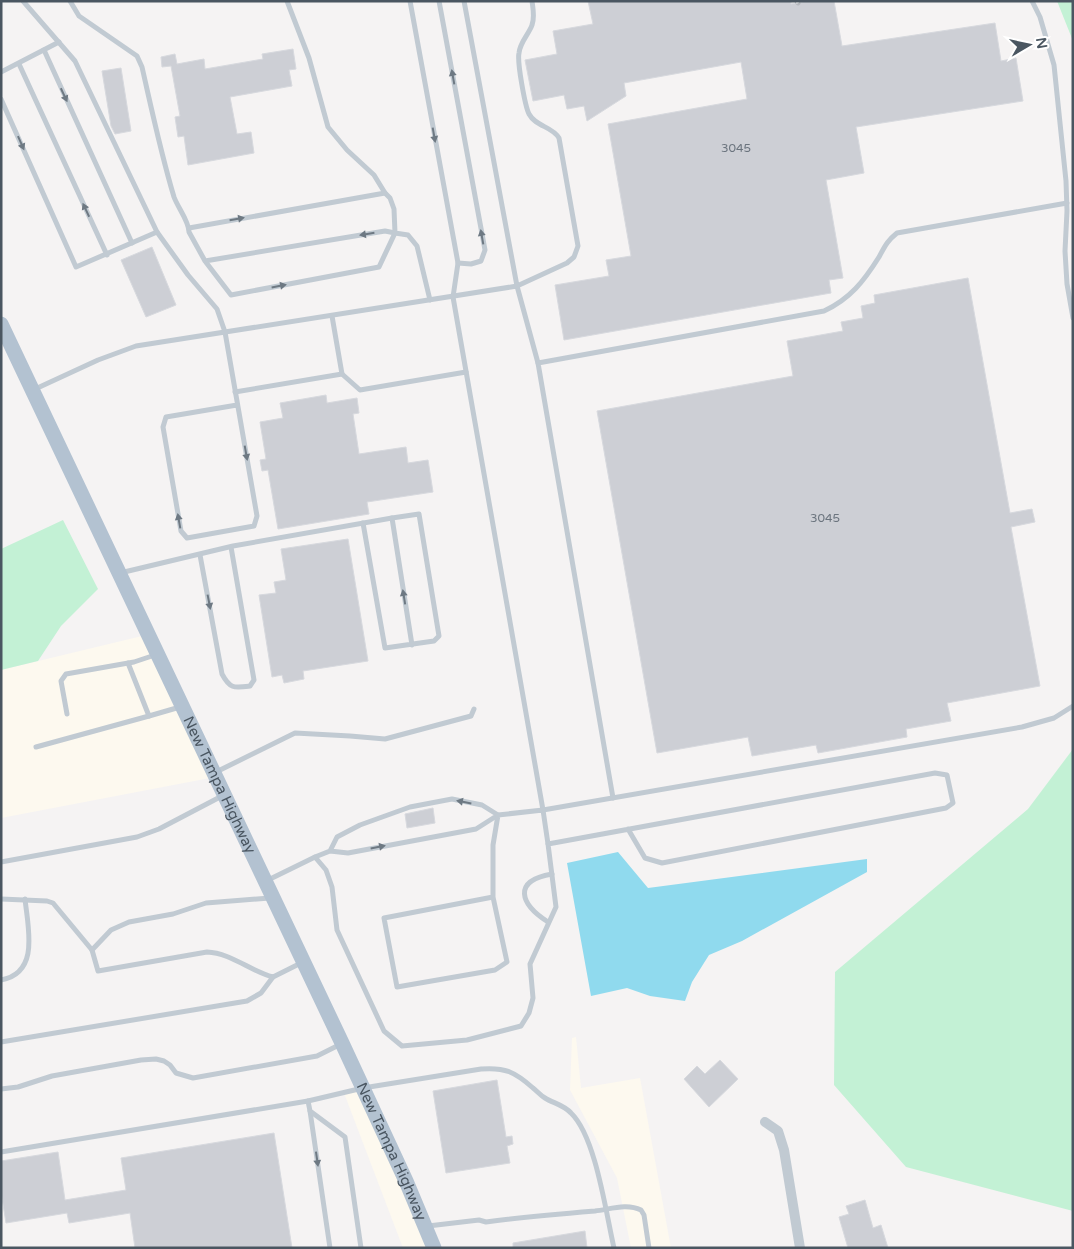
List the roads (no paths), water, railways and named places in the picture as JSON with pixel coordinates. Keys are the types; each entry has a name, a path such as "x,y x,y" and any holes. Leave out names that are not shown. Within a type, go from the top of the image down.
{"main road":[{"name":"New Tampa Highway","path":"1,324 342,1043 434,1248"}],"street":[{"path":"765,1122 778,1131 784,1150 800,1248"}],"lane":[{"path":"23,1 75,61 157,232 188,275 217,309 226,332 257,516 254,526 187,538 181,530 163,427 166,417 237,405"},
{"path":"70,1 80,16 137,56 142,67 163,160 177,207 205,261 231,295 379,267 395,233 394,209 390,198 374,175 347,150 328,127 309,58 287,1"},
{"path":"315,857 326,870 332,886 337,930 384,1030 402,1046 466,1040 521,1026 529,1013 533,998 530,964 556,907 543,810 453,297 458,263 410,1"},
{"path":"439,1 485,250 481,261 471,264 458,263"},
{"path":"464,1 517,286 538,363 613,798"},
{"path":"33,390 124,349 156,342 517,286 567,263 574,257 578,246 559,138 556,132 537,123 530,116 526,107 518,54 521,44 532,25 534,16 532,1"},
{"path":"1032,1 1040,17 1054,65 1066,182 1065,251 1067,284 1073,318"},
{"path":"1,72 59,42"},
{"path":"44,50 132,243"},
{"path":"19,64 107,255"},
{"path":"1,99 76,267 157,232"},
{"path":"189,228 385,193"},
{"path":"538,363 824,312 841,303 854,291 879,256 886,242 897,233 1067,203"},
{"path":"205,261 385,231 408,235 417,246 430,300"},
{"path":"332,316 342,374 360,390 466,372"},
{"path":"235,392 342,374"},
{"path":"119,573 231,546 363,523 392,518 419,514 439,636 434,642 385,648 363,523"},
{"path":"392,518 412,645"},
{"path":"200,554 222,674 227,684 234,688 250,686 254,680 231,546"},
{"path":"67,714 61,681 66,674 128,663 158,654"},
{"path":"128,663 148,716"},
{"path":"36,747 182,706"},
{"path":"266,881 330,851 348,853 476,829 498,815 543,810 1022,728 1054,718 1073,706"},
{"path":"214,773 295,733 385,739 471,716 474,709"},
{"path":"548,844 628,829 935,773 947,775 953,803 946,808 662,862 645,858 628,829"},
{"path":"1,862 137,837 159,829 224,794"},
{"path":"330,851 337,837 410,807 452,800 482,805 498,815"},
{"path":"493,897 384,918 398,987 495,970 507,962 493,897 493,845 498,815"},
{"path":"548,922 530,908 525,894 528,882 533,878 552,874"},
{"path":"92,950 111,930 129,922 173,914 206,903 273,898"},
{"path":"1,899 47,901 53,903 92,950 98,971 207,952 223,955 273,977"},
{"path":"1,980 18,974 28,959 29,948 25,900"},
{"path":"1,1042 247,1001 261,993 273,977 304,962"},
{"path":"1,1089 18,1087 52,1076 156,1059 164,1060 176,1072 194,1078 317,1056 342,1043"},
{"path":"1,1152 308,1101 363,1088 481,1069 498,1068 514,1074 545,1098 559,1104 572,1113 592,1151 614,1248"},
{"path":"308,1101 330,1248"},
{"path":"310,1111 345,1137 361,1248"},
{"path":"425,1226 479,1220 486,1222 631,1206 642,1210 649,1248"}],"water":[{"path":"618,852 648,888 867,859 867,872 742,941 709,955 692,982 685,1001 650,996 627,988 591,996 567,863"}]}
